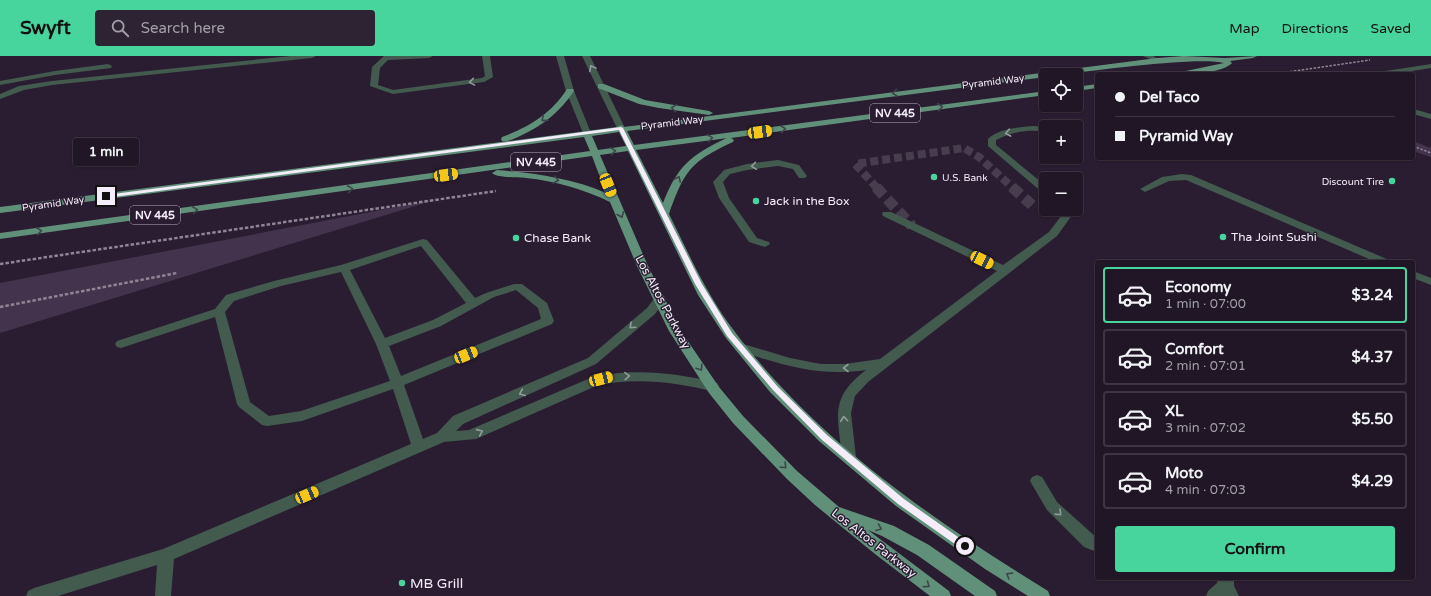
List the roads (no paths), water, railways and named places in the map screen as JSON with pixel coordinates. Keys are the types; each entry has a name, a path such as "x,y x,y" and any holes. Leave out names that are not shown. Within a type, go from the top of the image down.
{"main road":[{"name":"Pyramid Way","path":"0,210 621,128 1157,60 1201,57 1225,60 1253,56"},
{"name":"Pyramid Way","path":"1192,72 1225,66 1228,63 1225,60"},
{"path":"602,86 642,102 659,106 726,115"},
{"path":"1083,88 1095,86"},
{"path":"474,148 522,133 537,125 565,101 570,91"},
{"name":"Pyramid Way","path":"0,236 1039,94"},
{"path":"621,128 630,149 704,295 730,335 775,389 824,437 901,502 991,564 1042,596"},
{"name":"Los Altos Parkway","path":"587,133 614,200 660,299 678,335 712,386 751,434 806,489 871,543 943,596"},
{"path":"663,215 675,185 686,166 695,157 744,134"},
{"path":"476,171 560,181 584,187 614,200"},
{"path":"0,203 20,208"},
{"path":"830,509 888,531 923,550 989,596"}],"street":[{"path":"0,97 22,88 52,83 312,56"},
{"path":"430,56 387,57 376,67 374,86 393,92 484,80 489,77 486,56"},
{"name":"Los Altos Parkway","path":"560,56 570,91 587,133"},
{"path":"586,56 602,86 621,128"},
{"path":"1147,56 1157,60"},
{"path":"0,83 55,73 108,66"},
{"path":"1392,72 1431,66"},
{"path":"1415,112 1431,117"},
{"path":"1039,129 1031,128 1000,135 992,139 992,146 1039,185"},
{"path":"765,244 753,240 724,198 718,182 727,172 747,167 778,163 796,167 802,176"},
{"path":"1145,190 1166,178 1176,176 1188,177 1380,260"},
{"path":"887,214 1004,270"},
{"path":"849,457 844,413 849,394 863,379 1029,250 1053,234 1065,216"},
{"path":"121,344 219,312 230,298 278,283 344,268 423,242 472,304"},
{"path":"344,268 382,344 419,447"},
{"path":"1415,275 1431,282"},
{"path":"219,312 244,404 267,421 302,416 397,383 548,321 543,306 518,286 490,295 437,323 382,344"},
{"path":"442,438 458,420 592,361 651,310 660,299"},
{"path":"740,347 789,361 821,368 854,368 884,363"},
{"path":"34,596 166,554 419,447 442,438 471,435 593,382 610,377 625,375 676,378 712,386"},
{"path":"1037,481 1052,506 1090,542 1095,544"},
{"path":"163,596 166,554"}],"tunnel":[{"path":"877,188 855,164 964,148 979,157 1013,188"},
{"path":"876,187 912,226"},
{"path":"1012,187 1032,205"}],"place":[{"name":"U.S. Bank","path":"934,177"},
{"name":"Discount Tire","path":"1392,181"},
{"name":"Jack in the Box","path":"756,201"},
{"name":"Tha Joint Sushi","path":"1223,237"},
{"name":"Chase Bank","path":"516,238"},
{"name":"MB Grill","path":"402,583"}]}
